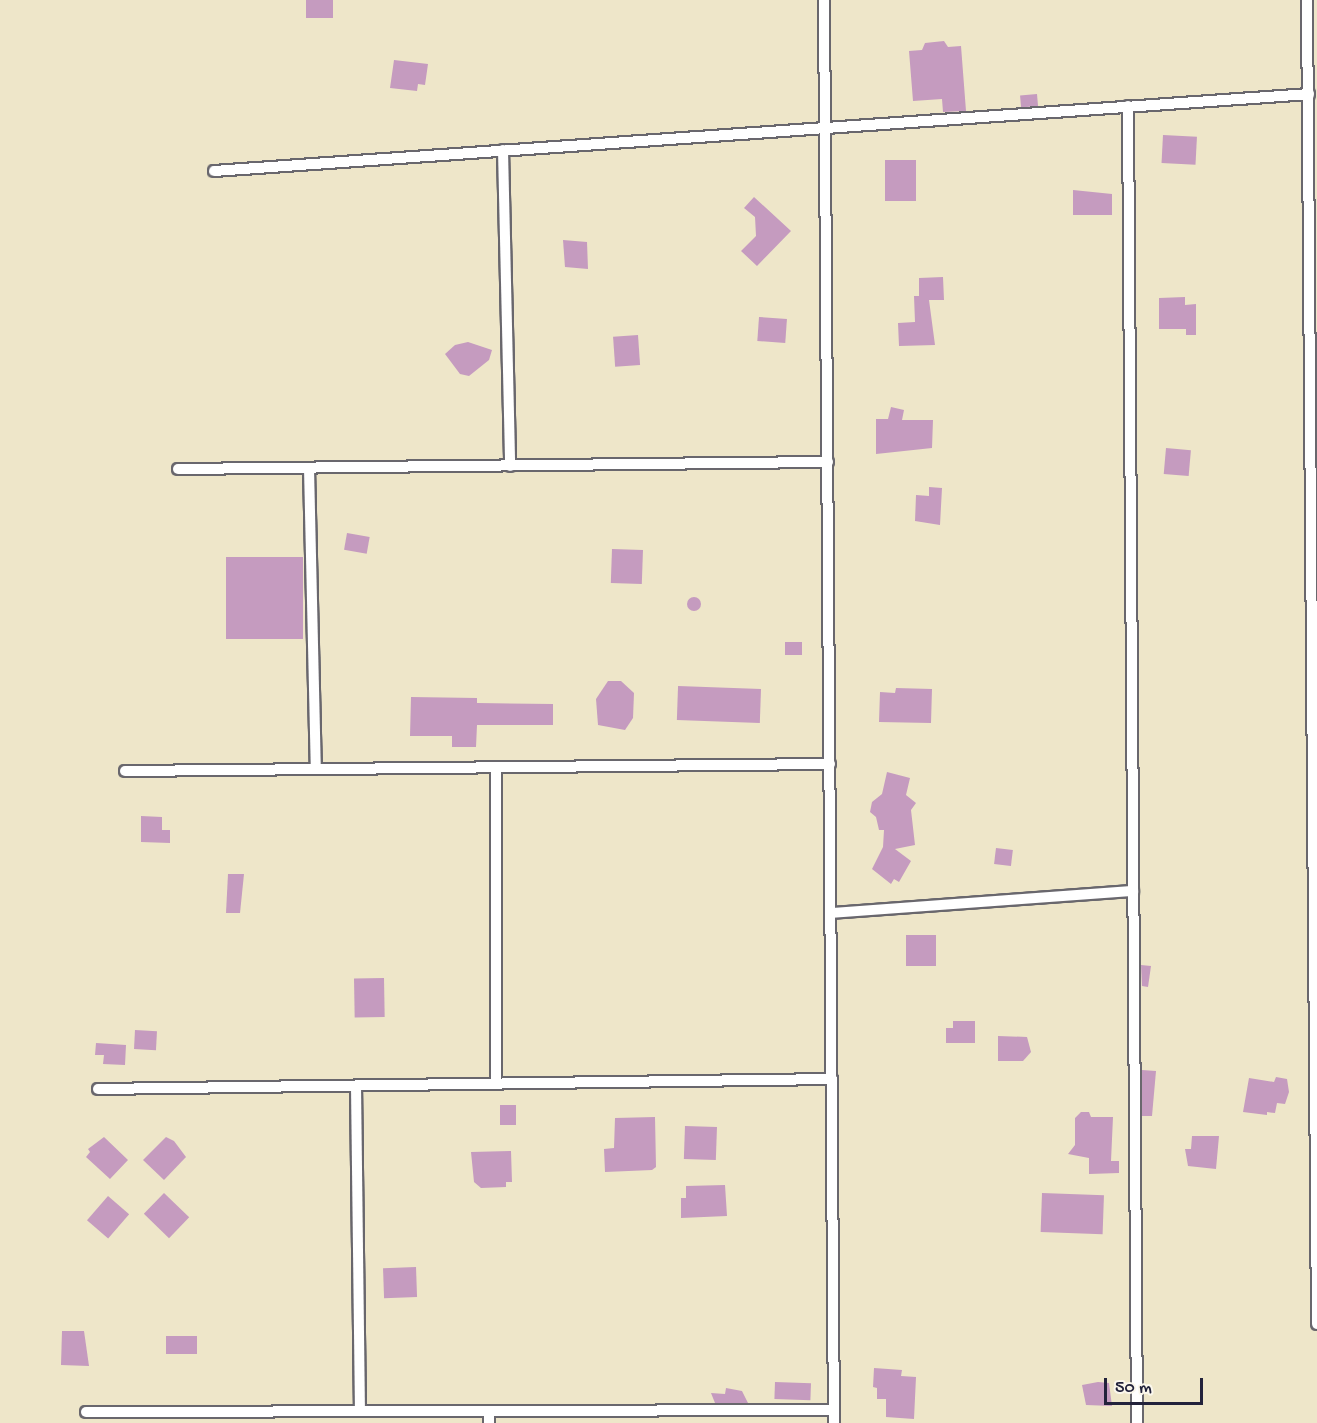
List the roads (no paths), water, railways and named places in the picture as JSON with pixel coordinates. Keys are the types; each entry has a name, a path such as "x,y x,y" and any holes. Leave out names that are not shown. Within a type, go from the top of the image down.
{"street":[{"path":"824,0 834,1423"},
{"path":"1307,0 1317,1324"},
{"path":"214,171 1309,94"},
{"path":"1128,106 1137,1423"},
{"path":"503,150 510,466"},
{"path":"178,469 828,462"},
{"path":"309,468 315,769"},
{"path":"125,771 830,764"},
{"path":"496,767 496,1084"},
{"path":"831,913 1133,891"},
{"path":"98,1089 832,1079"},
{"path":"356,1086 360,1412"},
{"path":"86,1412 834,1410"},
{"path":"489,1411 489,1423"}]}
